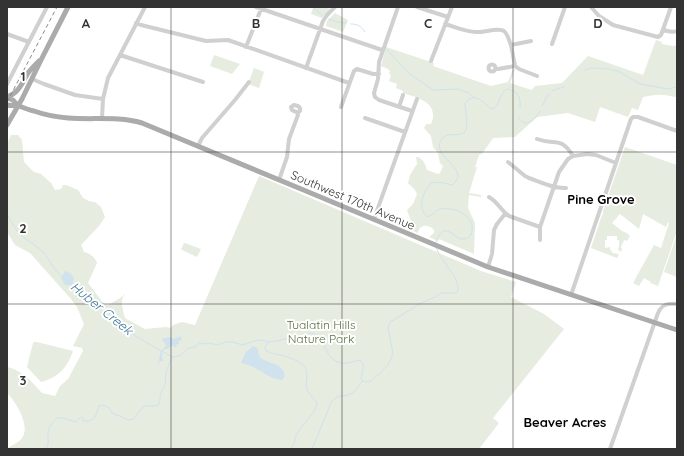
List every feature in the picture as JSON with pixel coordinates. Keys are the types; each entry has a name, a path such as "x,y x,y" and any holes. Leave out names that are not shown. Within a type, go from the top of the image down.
{"main road":[{"path":"7,125 68,7"},
{"path":"7,98 19,90 29,72 42,58"},
{"name":"Southwest 170th Avenue","path":"7,98 12,100 18,106"},
{"name":"Southwest 170th Avenue","path":"7,105 18,106 59,117 121,119 155,128 488,267 677,330"}],"street":[{"path":"7,84 45,7"},
{"path":"102,118 103,99 108,78 145,7"},
{"path":"306,68 323,21 335,7"},
{"path":"398,7 382,50 379,62 379,74 374,93 375,97 379,100 412,111"},
{"path":"417,7 448,17"},
{"path":"431,61 452,7"},
{"path":"552,44 565,7"},
{"path":"591,7 599,16 613,25 656,37 660,36 671,7"},
{"path":"246,47 258,8 382,50"},
{"path":"136,23 206,41 228,40 349,83"},
{"path":"445,24 478,33 499,30 504,31 508,35 515,66"},
{"path":"663,30 669,32 674,32 677,30"},
{"path":"7,34 29,42"},
{"path":"511,45 531,41"},
{"path":"120,55 203,82"},
{"path":"496,69 515,66 537,76"},
{"path":"341,107 353,72 356,69 372,74 379,74"},
{"path":"32,79 75,95 103,99"},
{"path":"198,146 202,138 249,82"},
{"path":"399,107 403,95"},
{"path":"374,219 417,99"},
{"path":"279,180 287,157 288,142 298,115 297,112"},
{"path":"571,295 631,119 633,117 638,117 677,131"},
{"path":"365,118 405,132"},
{"path":"537,138 543,141 563,144 568,148 573,156"},
{"path":"540,240 540,227 559,172 568,159 573,156 588,154 596,155 616,163"},
{"path":"508,162 525,176 554,187 566,188"},
{"path":"489,197 497,203 505,214 515,219 540,227"},
{"path":"488,267 492,254 494,230 505,214"},
{"path":"610,449 658,313 662,307 668,304 677,304"}],"green space":[{"path":"312,7 326,7 330,9 322,18 311,14"},
{"path":"335,13 348,20 343,32 326,26 327,21"},
{"path":"656,40 662,42 662,44 673,46 677,45 677,97 658,95 643,97 638,110 632,108 628,117 600,107 595,122 568,113 537,117 515,137 493,138 482,154 479,155 469,193 481,195 481,197 469,195 468,208 475,223 474,254 439,239 438,241 429,237 434,233 434,230 430,227 424,226 420,228 418,233 408,229 411,222 407,210 413,204 417,194 408,183 410,175 417,164 416,157 423,161 427,170 438,174 443,166 440,163 438,153 433,147 431,136 424,128 427,124 432,123 432,109 426,102 403,93 403,91 396,88 397,84 389,81 391,75 389,74 390,71 381,66 386,47 434,63 433,66 491,86 508,82 514,69 515,70 510,83 532,90 535,86 562,83 588,56 643,75"},
{"path":"214,55 240,64 232,74 210,66"},
{"path":"254,68 264,72 259,88 248,84"},
{"name":"Tualatin Hills Nature Park","path":"11,135 18,135 22,140 24,162 34,172 41,174 51,183 55,190 61,189 63,185 66,185 78,190 83,198 95,202 101,207 105,217 99,226 81,245 84,252 92,256 97,263 88,283 104,304 108,305 122,297 125,293 122,300 122,305 125,318 145,329 170,328 173,325 182,322 195,325 259,176 481,271 516,282 511,297 544,314 564,329 493,418 499,423 479,449 7,449 21,440 25,427 18,408 7,393 7,367 26,376 42,393 55,396 60,386 68,379 83,351 82,348 73,346 84,324 77,307 71,299 30,253 15,245 7,232 7,144"},
{"path":"625,147 677,165 677,231 658,286 650,283 651,282 644,278 639,286 633,283 654,245 661,248 669,223 668,222 666,227 643,214 639,229 620,214 612,223 630,236 627,241 624,240 621,247 621,252 618,250 619,240 617,240 617,236 607,236 607,240 605,240 605,248 610,247 612,253 619,254 617,258 591,248"},
{"path":"677,234 677,277 664,272"},
{"path":"184,243 201,249 197,257 181,249"},
{"path":"34,342 73,351 62,371 41,382 27,367"}],"water":[{"path":"65,271 70,273 74,278 72,285 65,285 61,278"},
{"path":"180,336 182,339 176,347 172,345 168,349 163,350 162,359 164,360 158,364 161,351 166,346 162,339 170,337 175,339 176,337 178,338"},
{"path":"253,346 258,350 261,358 279,366 282,369 285,376 282,380 271,377 252,366 241,363 246,352"}],"waterway":[{"path":"312,7 322,15"},
{"path":"329,19 346,23"},
{"path":"351,24 356,24 365,32"},
{"path":"386,49 410,74 433,90 458,89 469,93 473,97"},
{"path":"585,70 591,68 609,69 618,71 640,84 668,89 677,86"},
{"path":"552,91 564,87"},
{"path":"436,242 440,234 444,231 448,231 460,239 465,239 471,235 472,229 469,219 464,214 453,209 440,209 427,217 424,214 422,207 423,197 430,184 437,182 452,185 457,179 458,174 442,154 440,148 441,140 446,136 465,132 467,121 465,104 471,98 478,99 491,109 496,106 502,94 507,89 514,91 518,95 520,108"},
{"path":"542,106 550,94"},
{"path":"519,118 525,123 528,123 531,122 540,111"},
{"name":"Huber Creek","path":"7,214 20,234 42,251 62,276"},
{"path":"362,381 371,381 388,365 393,354 388,328 390,322 441,293 455,293 458,291 456,280 441,258 436,247"},
{"name":"Huber Creek","path":"73,283 91,297 103,311 127,330 145,342 173,357"},
{"path":"173,357 180,356 188,348 195,347 200,343 217,345 226,342 233,342 242,345 262,340 268,342 277,341 312,333 317,336 332,359 337,362 347,363 359,360 363,363 362,380"},
{"path":"268,342 265,348 266,351 287,357 304,366 307,372 306,387 317,403 314,412 299,430 291,449"},
{"path":"46,449 48,444 49,429 57,418 63,418 76,422 81,417 83,418 83,421 87,421 93,419 99,406 103,405 109,408 112,413 129,420 133,419 144,406 158,405 160,395 165,385 166,372 173,357"},
{"path":"312,449 333,400 337,397 353,393 362,381"}],"railway":[{"path":"7,102 57,7"}],"district":[{"name":"Pine Grove","path":"601,199"},
{"name":"Beaver Acres","path":"565,422"}]}
